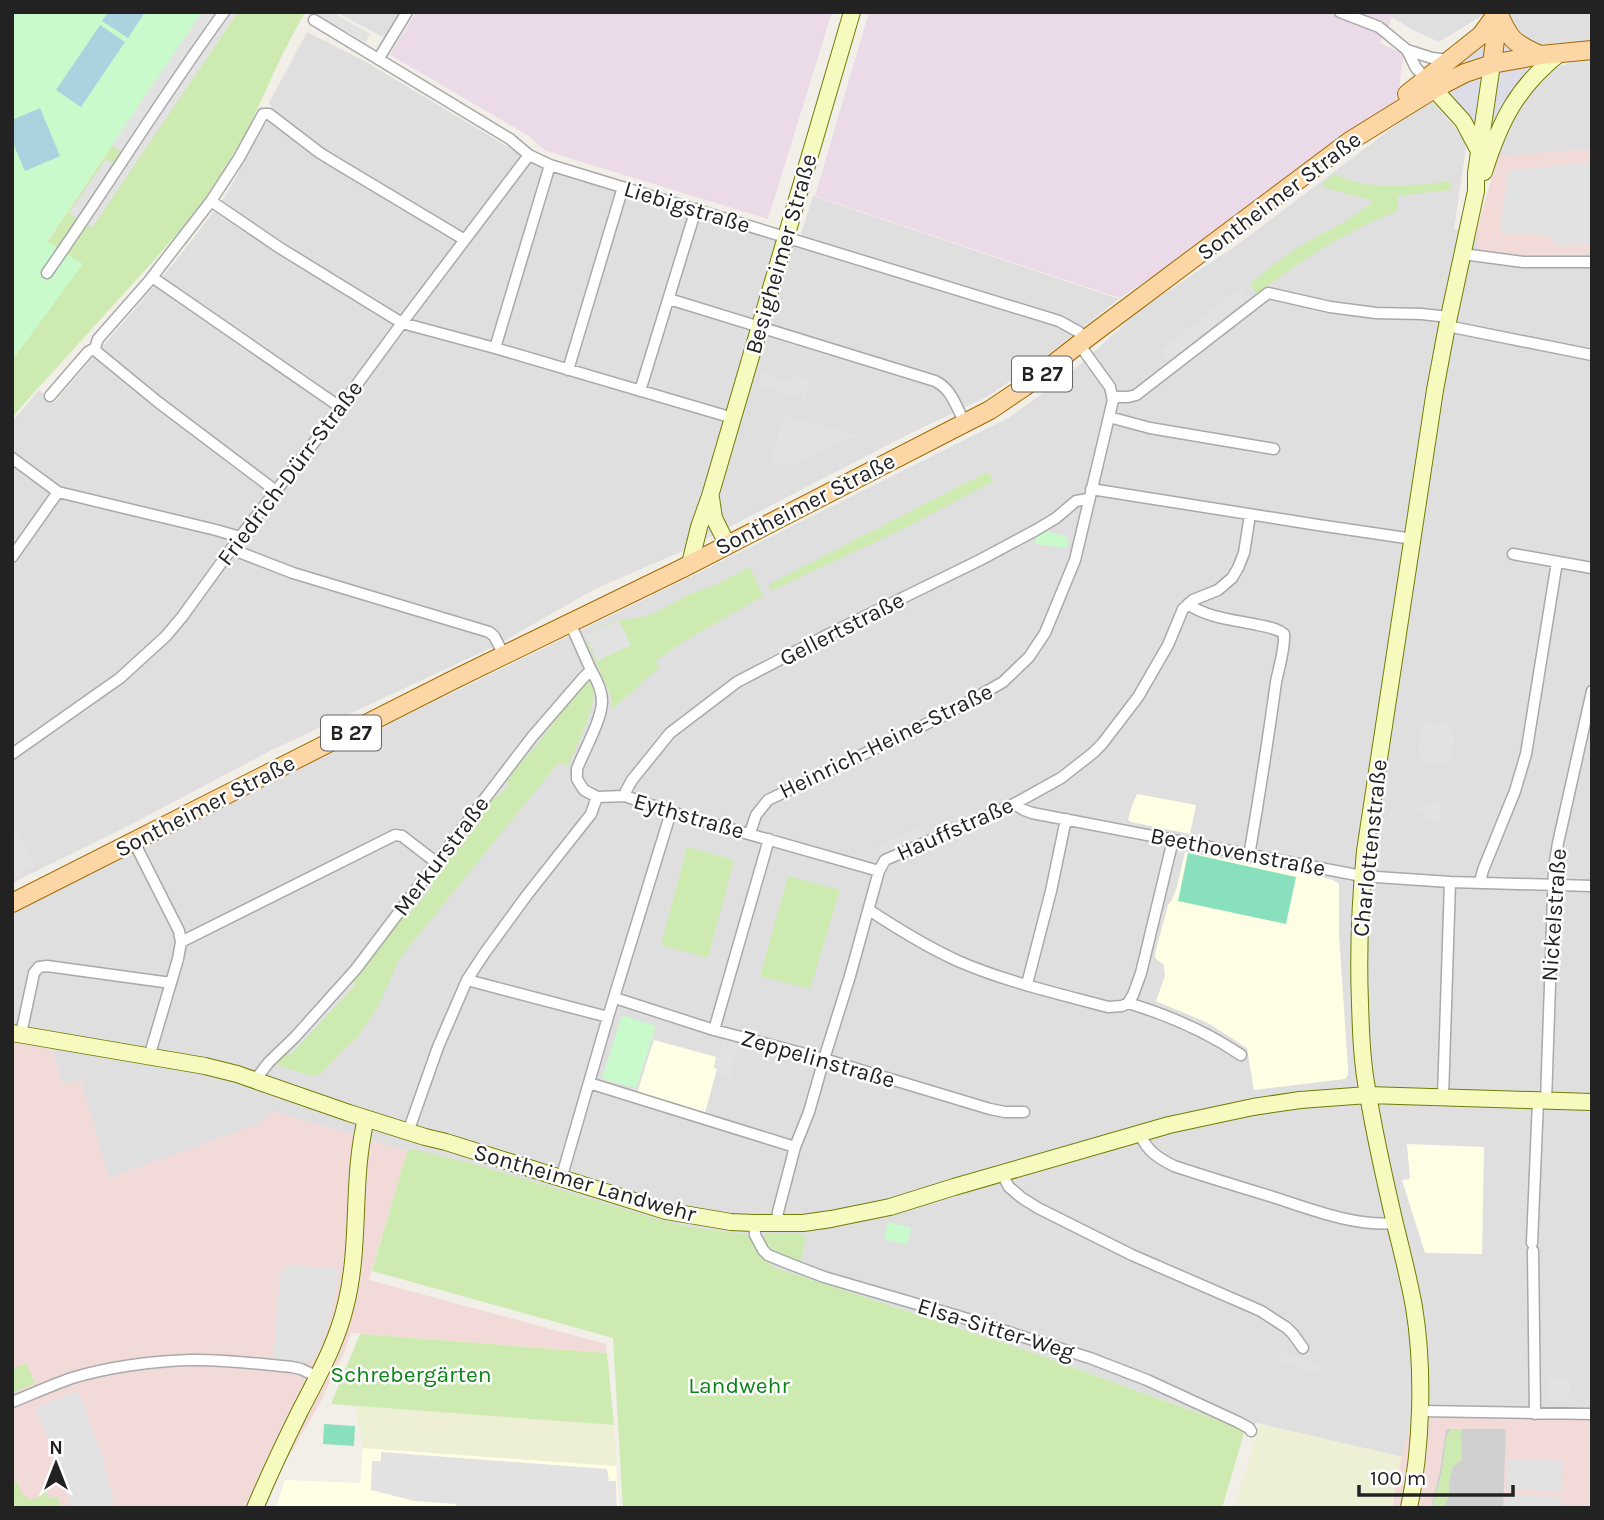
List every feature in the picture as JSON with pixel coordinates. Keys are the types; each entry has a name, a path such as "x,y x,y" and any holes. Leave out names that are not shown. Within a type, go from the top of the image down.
{"main road":[{"path":"1498,12 1514,42 1541,55"},
{"path":"1492,64 1498,12"},
{"name":"B 27","path":"1430,84 1451,60 1481,35 1498,12"},
{"name":"B 27","path":"1560,52 1592,50"},
{"name":"Sontheimer Straße","path":"12,902 690,564 995,407 1430,84 1492,64 1560,52"}],"street":[{"path":"47,274 190,59 225,12"},
{"path":"379,58 407,12"},
{"name":"Besigheimer Straße","path":"690,564 852,12"},
{"path":"1340,12 1379,27 1407,50 1432,58 1451,60"},
{"name":"Liebigstraße","path":"314,20 510,139 529,155 550,165 1059,321 1079,332 1082,342"},
{"path":"1407,50 1416,68 1463,121 1479,151"},
{"name":"Charlottenstraße","path":"1409,1508 1415,1474 1420,1411 1415,1313 1368,1094 1362,1048 1359,960 1362,876 1435,390 1476,191 1510,108 1531,80 1560,52"},
{"name":"Charlottenstraße","path":"1476,191 1476,173 1492,64"},
{"path":"50,396 88,352 95,348 98,339 152,277 211,201 263,114 269,114 329,159 465,240"},
{"name":"Friedrich-Dürr-Straße","path":"12,754 120,678 166,636 529,155"},
{"path":"495,348 550,165"},
{"path":"568,370 623,187"},
{"path":"211,201 279,247 402,323 733,418"},
{"path":"640,391 696,209"},
{"path":"1462,254 1523,262 1592,262"},
{"path":"152,277 340,407"},
{"path":"1082,342 1110,387 1112,397 1136,395 1268,293 1339,309 1422,314 1482,334 1592,355"},
{"path":"669,299 935,381 951,394 965,423"},
{"path":"95,348 158,402 276,491"},
{"name":"Heinrich-Heine-Straße","path":"750,833 759,809 775,796 949,713 993,688 1015,672 1038,646 1075,560 1112,397"},
{"path":"1108,417 1150,428 1275,449"},
{"path":"12,458 58,492 240,537"},
{"path":"12,557 58,492"},
{"path":"1090,494 1413,539"},
{"name":"Gellertstraße","path":"625,796 632,780 670,733 737,682 981,560 1046,524 1076,501 1090,494"},
{"path":"710,496 715,518 727,544"},
{"path":"1250,515 1244,553 1232,578 1218,590 1188,604 1208,614 1273,628 1284,634 1250,856"},
{"path":"231,549 293,573 489,632 504,655"},
{"path":"1513,554 1592,568"},
{"path":"1480,882 1526,754 1557,562"},
{"name":"Hauffstraße","path":"777,1222 795,1147 809,1112 879,870 885,860 1014,804 1060,778 1093,753 1145,686 1168,645 1183,609 1188,604"},
{"path":"408,1132 438,1046 467,980 527,895 591,814 597,797 584,790 577,774 602,707 599,685 570,623"},
{"name":"Merkurstraße","path":"255,1080 356,969 533,737 591,670"},
{"name":"Nickelstraße","path":"1535,1414 1533,1247 1553,884 1558,843 1592,691"},
{"name":"Eythstraße","path":"597,797 625,796 879,870"},
{"name":"Beethovenstraße","path":"1014,804 1032,813 1362,876 1450,882 1592,886"},
{"path":"561,1179 671,811"},
{"path":"1027,984 1066,820"},
{"path":"181,942 395,835 402,836 438,863"},
{"path":"714,1030 769,839"},
{"path":"869,910 906,934 960,962 1108,1006 1122,1006 1128,1003 1133,995 1141,973 1173,841"},
{"path":"134,842 179,931 181,942 149,1057"},
{"path":"1443,1097 1450,882"},
{"path":"17,1033 34,973 39,967 171,983"},
{"path":"467,980 608,1017"},
{"name":"Zeppelinstraße","path":"615,998 714,1030 824,1059 990,1109 1024,1112"},
{"path":"1128,1003 1181,1022 1241,1055"},
{"name":"Sontheimer Landwehr","path":"17,1033 216,1069 366,1119 666,1211 754,1223 803,1223 869,1212 1140,1133 1253,1107 1368,1094 1592,1102"},
{"path":"589,1083 795,1147"},
{"path":"255,1508 300,1410 333,1347 338,1331 352,1277 361,1143 366,1119"},
{"path":"1140,1133 1151,1152 1174,1166 1344,1218 1370,1224 1395,1223"},
{"path":"1002,1174 1009,1187 1038,1208 1132,1255 1261,1311 1287,1328 1303,1348"},
{"name":"Elsa-Sitter-Weg","path":"754,1223 759,1244 775,1258 824,1278 970,1319 1090,1358 1147,1380 1245,1425 1251,1432"},
{"path":"12,1402 90,1374 121,1367 188,1360 292,1367 318,1377"},
{"path":"1420,1411 1592,1414"}],"shaded area":[{"path":"202,12 238,12 92,228 69,213 106,159 114,164 122,153 112,145"},
{"path":"318,12 332,12 370,34 366,42 316,15"},
{"path":"336,12 401,12 385,38"},
{"path":"416,12 832,12 768,219 546,151 529,136 390,55"},
{"path":"869,12 1395,12 1380,43 1404,54 1397,103 1289,188 1120,298 815,196"},
{"path":"1395,12 1592,12 1592,41 1535,45 1517,34 1508,19 1483,15 1439,42 1392,17"},
{"path":"1490,30 1542,63 1485,153 1447,95 1441,75"},
{"path":"307,32 366,62 540,166 797,247 813,196 1119,299 1045,357 987,397 913,432 683,551 595,589 495,646 272,750 12,883 12,422 39,390 54,403 179,257 226,195 273,110 269,103"},
{"path":"1592,55 1592,149 1498,156 1509,124 1532,89 1555,68"},
{"path":"1433,102 1464,140 1466,148 1454,229 1476,233 1480,249 1518,255 1592,254 1592,1407 1416,1408 1402,1457 1257,1423 1245,1430 1025,1350 715,1248 272,1111 257,1125 108,1179 81,1080 63,1084 52,1050 12,1042 12,913 253,790 1008,418 1066,377 1141,309 1237,245 1404,119"},
{"path":"1592,149 1592,254 1518,255 1479,249 1476,233 1498,156"},
{"path":"1592,162 1592,244 1553,246 1553,239 1532,233 1502,234 1507,171"},
{"path":"1241,286 1250,297 1169,361 1161,350"},
{"path":"762,373 792,382 794,375 810,380 805,399 759,385"},
{"path":"784,415 856,435 788,467 771,460"},
{"path":"619,620 631,645 597,661 586,636"},
{"path":"1428,721 1449,724 1455,733 1451,760 1444,765 1425,762 1418,752 1422,726"},
{"path":"1137,794 1196,805 1190,834 1128,820"},
{"path":"1418,801 1442,804 1439,823 1423,820 1424,812 1417,811"},
{"path":"920,826 926,835 883,855 878,846"},
{"path":"16,830 34,866 12,877 12,832"},
{"path":"1185,852 1318,876 1339,884 1339,935 1348,1069 1345,1079 1254,1090 1247,1048 1208,1023 1156,1001 1165,976 1164,965 1155,958 1155,954 1168,905 1177,887"},
{"path":"351,981 355,985 290,1055 286,1052"},
{"path":"723,1039 739,1044 729,1079 720,1076 722,1069 715,1067"},
{"path":"654,1040 716,1057 714,1068 717,1069 705,1113 637,1093"},
{"path":"12,1042 52,1050 63,1084 81,1080 109,1178 256,1125 272,1111 407,1151 369,1280 606,1344 607,1353 351,1333 320,1403 281,1470 266,1508 12,1508"},
{"path":"1407,1144 1484,1147 1482,1254 1425,1253 1402,1180 1410,1179"},
{"path":"288,1265 339,1269 325,1336 313,1362 273,1359 280,1275"},
{"path":"1281,1352 1320,1364 1317,1373 1278,1361"},
{"path":"1549,1378 1570,1378 1569,1402 1549,1402"},
{"path":"78,1391 104,1460 115,1508 72,1508 66,1482 35,1407"},
{"path":"355,1406 614,1425 616,1466 363,1448"},
{"path":"1592,1407 1592,1508 1393,1508 1397,1472 1415,1408"},
{"path":"1260,1424 1402,1457 1393,1508 1234,1508"},
{"path":"1446,1429 1506,1429 1503,1508 1431,1508"},
{"path":"363,1448 616,1466 619,1508 276,1508 285,1480 360,1483"},
{"path":"381,1452 607,1469 609,1481 616,1481 617,1508 456,1508 456,1504 414,1501 371,1490 372,1461 381,1461"},
{"path":"1507,1459 1563,1461 1561,1491 1506,1489"},
{"path":"1506,1494 1561,1497 1560,1508 1505,1508"}],"green space":[{"path":"12,12 202,12 47,241 83,264 12,360"},
{"path":"202,12 305,12 244,138 199,208 12,417 12,360 82,265 47,242"},
{"path":"1335,174 1347,180 1376,185 1452,181 1450,190 1397,196 1398,211 1325,247 1257,294 1250,284 1269,268 1295,249 1372,203 1371,200 1326,188 1322,184"},
{"path":"987,472 994,481 907,527 771,591 769,584"},
{"path":"1046,531 1068,537 1067,548 1035,544 1037,537"},
{"path":"750,567 763,596 681,643 656,661 659,667 611,709 610,694 587,642 593,632 617,620 651,615 687,595 715,585"},
{"path":"589,680 593,688 591,710 568,766 559,762 412,943 399,960 379,1005 357,1038 320,1075 311,1076 279,1066 276,1060 286,1052 290,1055 355,985 351,981 404,913 408,916 431,887 427,883 451,851 466,840 462,837 494,794 498,797 509,784 505,780 537,745 582,683"},
{"path":"687,847 734,860 708,958 661,945"},
{"path":"1188,853 1296,877 1286,924 1178,901"},
{"path":"788,876 840,890 810,989 760,976"},
{"path":"622,1015 656,1026 636,1088 602,1079"},
{"name":"Landwehr","path":"413,1149 481,1166 660,1220 750,1235 771,1260 770,1266 1025,1350 1245,1430 1222,1508 623,1508 613,1338 372,1271 407,1151"},
{"path":"888,1222 911,1228 907,1245 884,1239"},
{"path":"767,1233 801,1233 806,1238 801,1261 770,1248 763,1239"},
{"name":"Schrebergärten","path":"360,1334 607,1353 614,1425 331,1404"},
{"path":"26,1363 35,1383 12,1393 12,1369"},
{"path":"324,1424 355,1426 354,1446 323,1444"},
{"path":"1451,1429 1461,1429 1462,1459 1453,1467 1449,1496 1443,1508 1432,1508 1442,1471 1446,1439"},
{"path":"12,1482 17,1482 23,1495 31,1500 42,1496 41,1492 45,1491 50,1499 57,1496 62,1508 12,1508"}],"water":[{"path":"108,12 145,12 128,38 102,21"},
{"path":"100,25 125,42 81,107 56,90"},
{"path":"40,108 60,156 25,171 12,141 12,120"}]}
